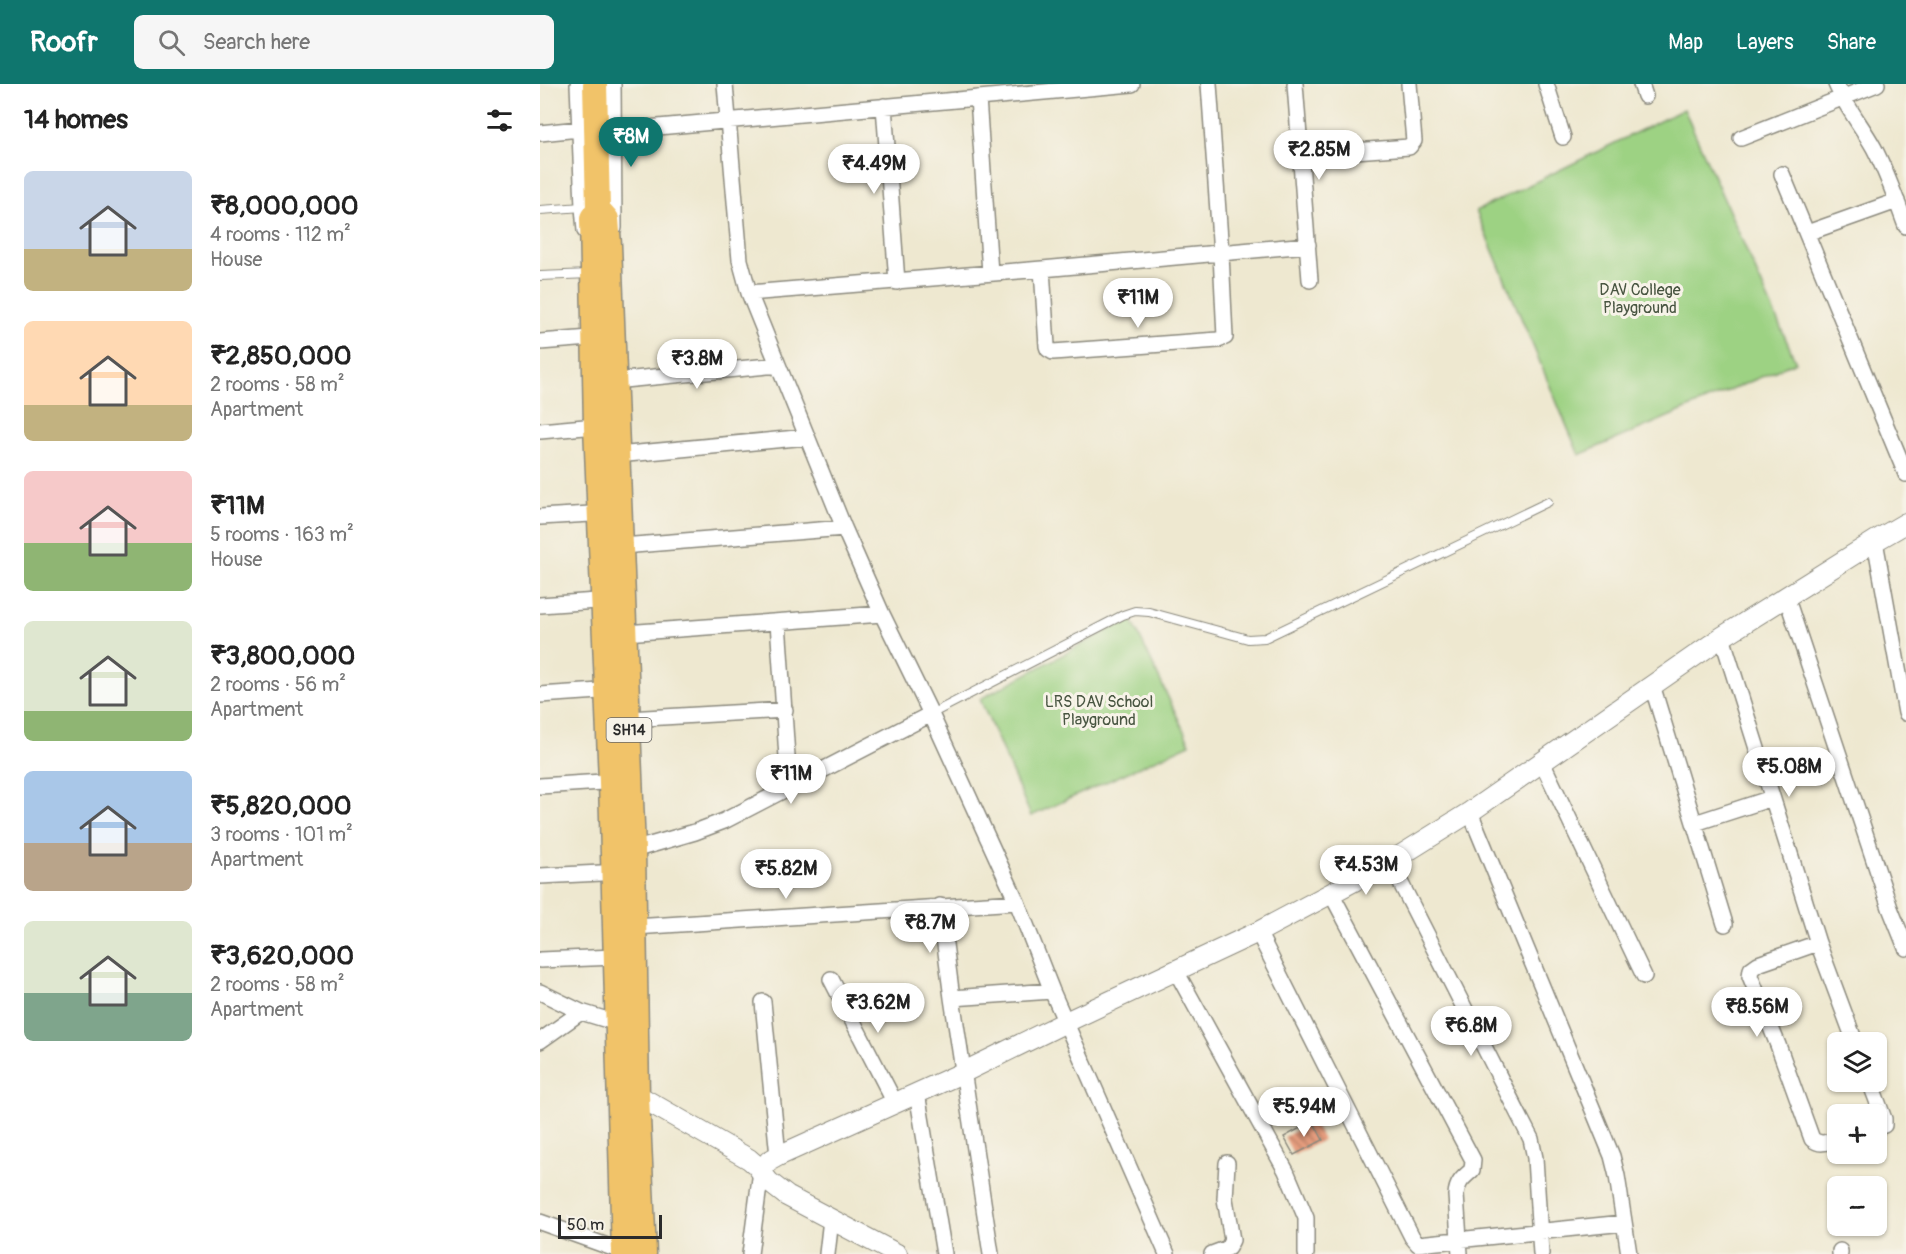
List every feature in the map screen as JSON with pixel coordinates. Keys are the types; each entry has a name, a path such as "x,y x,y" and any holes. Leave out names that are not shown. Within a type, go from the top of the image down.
{"main road":[{"name":"SH14","path":"595,84 593,204 607,219 600,246 602,337 596,426 611,513 621,781 627,865 635,927 627,1026 631,1253"},
{"name":"SH14","path":"602,337 614,381 617,455 611,513 622,546 614,600 625,633 617,690 628,719 621,781"},
{"name":"SH14","path":"627,865 616,957 637,1095 631,1253"}],"street":[{"path":"578,84 579,129 593,204"},
{"path":"600,246 614,232 613,84"},
{"path":"725,84 740,260 749,293 844,528 1017,902 1066,1022 1167,1254"},
{"path":"614,131 978,98 1027,89 1131,84"},
{"path":"1042,269 1047,346 1053,352 1218,340 1225,337 1209,84"},
{"path":"1294,84 1310,280"},
{"path":"1300,155 1409,147 1414,141 1410,84"},
{"path":"1546,84 1563,137"},
{"path":"1741,138 1839,91 1877,84"},
{"path":"1839,91 1885,169 1906,226"},
{"path":"978,98 990,273"},
{"path":"884,106 897,282"},
{"path":"540,133 579,129"},
{"path":"1782,174 1906,474"},
{"path":"1807,233 1897,201"},
{"path":"749,293 1308,245"},
{"path":"540,342 602,337"},
{"path":"614,381 778,365"},
{"path":"540,431 596,426"},
{"path":"617,455 807,437"},
{"path":"540,517 611,513"},
{"path":"750,1254 761,1171 769,1161 962,1073 1258,932 1390,862 1470,812 1722,637 1906,523"},
{"path":"622,546 844,528"},
{"path":"1875,541 1906,713"},
{"path":"1786,596 1890,908 1906,948"},
{"path":"540,605 614,600"},
{"path":"625,633 882,614"},
{"path":"778,622 789,787"},
{"path":"1722,637 1818,943 1851,1032"},
{"path":"1652,686 1725,924"},
{"path":"540,695 617,690"},
{"path":"628,719 785,710"},
{"path":"540,876 627,865 724,820 931,714"},
{"path":"1542,762 1644,976"},
{"path":"540,786 621,781"},
{"path":"1695,823 1772,798"},
{"path":"1470,812 1612,1156 1629,1254"},
{"path":"1390,862 1531,1139 1535,1158 1541,1254"},
{"path":"1331,893 1473,1160 1472,1170 1460,1180 1457,1186 1459,1247"},
{"path":"635,927 1017,902"},
{"path":"940,906 962,1073 991,1254"},
{"path":"1258,932 1415,1241 1423,1245 1459,1247 1539,1231 1624,1223"},
{"path":"1818,943 1758,964 1751,969 1750,976 1812,1139 1816,1143 1827,1142"},
{"path":"540,960 616,957"},
{"path":"1176,971 1286,1171 1306,1218 1306,1254"},
{"path":"831,979 896,1103"},
{"path":"952,998 1053,991"},
{"path":"540,992 581,1012 627,1026"},
{"path":"763,1002 778,1156"},
{"path":"540,1041 581,1012"},
{"path":"917,1093 944,1254"},
{"path":"637,1095 749,1159 777,1189 897,1254"},
{"path":"1212,1254 1228,1248 1232,1240 1225,1199 1227,1163"},
{"path":"827,1254 831,1219"},
{"path":"540,1222 631,1253"}],"lane":[{"path":"540,210 593,204"},
{"path":"540,276 601,274"},
{"path":"931,714 1123,615 1135,611 1149,612 1248,639 1266,638 1548,502"}],"green space":[{"name":"DAV College Playground","path":"1684,109 1796,362 1579,455 1476,211"},
{"name":"LRS DAV School Playground","path":"1131,618 1190,744 1031,816 980,699"}],"building":[{"path":"1313,1121 1323,1140 1294,1155 1284,1137"}]}
